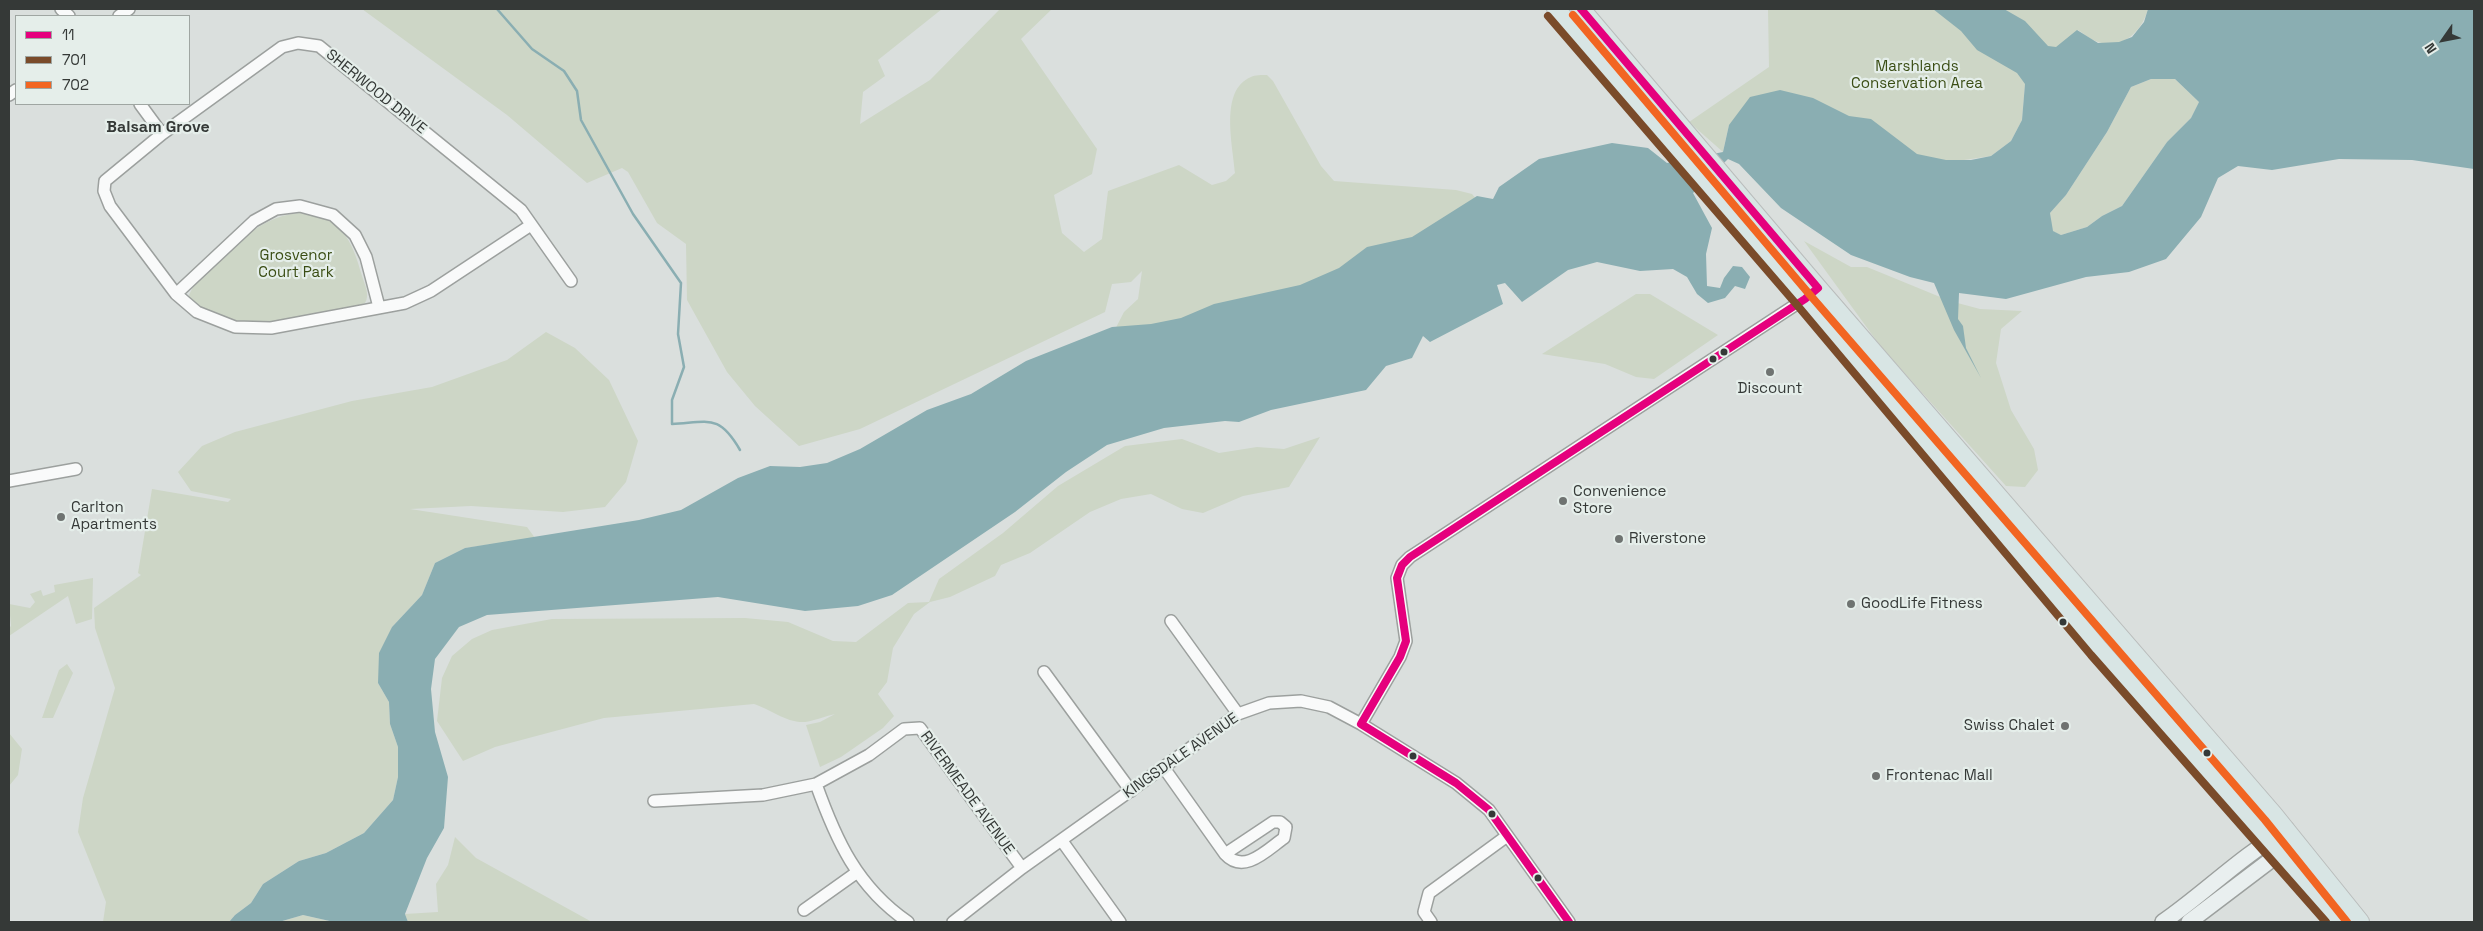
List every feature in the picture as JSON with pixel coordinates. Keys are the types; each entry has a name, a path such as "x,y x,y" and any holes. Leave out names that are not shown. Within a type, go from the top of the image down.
{"main road":[{"path":"1556,9 1716,197 1811,294 2287,830 2360,922"},
{"path":"1580,9 1728,181 1811,294 2099,649 2339,922"},
{"path":"2189,922 2274,847 2287,830"},
{"path":"2163,922 2274,847"}],"street":[{"name":"SHERWOOD DRIVE","path":"176,294 110,206 104,191 105,181 162,134 282,47 298,43 319,46 521,210 571,281"},
{"path":"141,105 162,134"},
{"path":"379,307 366,257 355,235 333,215 300,206 276,209 254,221 176,294 197,312 235,327 271,328 405,303 431,291 532,226"},
{"path":"1361,724 1400,657 1406,641 1396,578 1402,565 1410,557 1811,294"},
{"path":"9,481 76,469"},
{"path":"1171,621 1238,714"},
{"path":"1044,672 1131,791"},
{"name":"KINGSDALE AVENUE","path":"953,922 1022,868 1238,714 1269,702 1301,701 1330,707 1361,724 1456,783 1489,810 1569,922"},
{"name":"RIVERMEADE AVENUE","path":"654,801 763,795 816,784 870,755 904,728 920,728 1022,868"},
{"path":"1164,768 1225,854 1234,862 1249,862 1284,838 1286,827 1280,822 1273,822 1225,854"},
{"path":"816,784 832,827 856,873 893,912 908,922"},
{"path":"1431,922 1424,912 1429,893 1508,836"},
{"path":"1062,841 1120,922"},
{"path":"804,910 856,873"}],"green space":[{"path":"362,9 942,9 878,60 885,76 863,92 860,124 930,80 1000,9 1052,9 1021,39 1097,149 1092,174 1054,195 1062,233 1084,252 1102,239 1108,191 1179,165 1212,185 1226,181 1235,173 1230,119 1231,106 1241,84 1251,77 1259,75 1267,75 1273,81 1321,166 1334,181 1456,190 1472,194 1487,212 1429,254 1107,345 1124,312 1138,299 1142,271 1131,282 1112,284 1105,312 860,429 799,446 755,406 727,372 687,300 686,244 657,223 628,172 622,168 587,183 507,115"},
{"name":"Marshlands Conservation Area","path":"1768,9 2148,9 2141,25 2130,37 2123,41 2107,44 2095,41 2078,30 2025,85 2022,120 2011,141 1991,156 1964,160 1947,173 1729,125 1723,152 1689,122 1769,67"},
{"path":"2151,79 2175,79 2199,102 2191,118 2167,142 2122,206 2102,216 2087,227 2061,235 2052,231 2050,213 2066,195 2107,132 2131,87"},
{"name":"Grosvenor Court Park","path":"299,213 313,215 335,224 349,241 366,286 367,297 365,303 285,320 252,323 221,318 205,311 190,300 189,295 193,287 240,240 267,222"},
{"path":"1804,241 1851,267 1867,267 1950,301 1980,309 2022,311 2001,329 1996,363 2011,410 2034,449 2038,470 2025,487 2006,486 1881,347"},
{"path":"1636,294 1650,294 1718,335 1654,379 1636,377 1605,364 1542,354"},
{"path":"546,332 575,348 609,380 638,441 626,482 605,507 563,512 471,506 410,509 527,527 535,538 465,548 435,563 422,595 392,627 378,683 389,702 390,724 398,747 398,777 393,800 364,833 326,853 299,861 263,884 251,903 229,922 103,922 106,902 78,832 83,798 115,688 95,628 94,608 141,575 138,573 152,489 228,502 231,499 191,491 178,472 202,446 235,432 352,401 432,387 507,360"},
{"path":"1320,437 1289,487 1243,496 1203,513 1182,509 1151,494 1121,499 1090,512 1030,553 1001,565 995,576 950,597 930,602 914,614 893,648 887,682 878,694 894,716 883,728 841,757 820,767 806,725 820,722 835,714 798,722 754,704 604,718 495,747 463,761 437,721 442,678 452,656 472,639 492,630 552,619 745,618 788,622 833,641 856,642 908,603 929,602 939,579 1003,533 1058,486 1125,446 1182,439 1219,453 1257,447 1284,449"},
{"path":"93,578 92,619 76,624 68,596 9,636 9,628 11,626 9,604 30,608 35,602 30,594 41,590 43,596 55,592 54,585"},
{"path":"67,664 73,673 53,718 42,718 59,670"},
{"path":"9,733 22,749 18,775 9,786"},
{"path":"455,837 476,858 592,922 408,922 405,914 438,912 436,884 448,865"},
{"path":"303,915 334,922 279,922"}],"water":[{"path":"1933,9 2004,9 2025,21 2048,46 2056,47 2077,30 2098,43 2119,42 2132,37 2144,22 2148,9 2474,9 2474,169 2412,160 2339,159 2272,170 2238,166 2218,178 2201,217 2166,259 2129,272 2086,277 2006,299 1959,293 1958,319 1963,326 1966,348 1981,378 1954,330 1934,283 1910,277 1851,255 1781,208 1739,164 1728,159 1693,193 1712,228 1706,254 1707,286 1720,288 1724,278 1733,266 1742,267 1750,277 1745,289 1735,286 1725,298 1708,303 1697,294 1687,277 1673,269 1640,271 1597,262 1568,270 1522,302 1505,283 1497,285 1503,304 1430,342 1423,336 1412,358 1386,366 1366,390 1271,410 1239,422 1225,421 1164,428 1107,445 1066,472 1015,512 892,595 858,606 805,611 718,597 487,615 459,627 435,659 431,689 435,732 448,777 444,828 427,858 405,914 408,922 334,922 303,915 279,922 229,922 251,903 263,884 299,861 326,853 364,833 393,800 398,777 398,747 390,724 389,702 378,683 379,653 392,627 422,595 435,563 465,548 639,520 681,510 738,478 770,466 800,467 827,463 860,449 927,410 971,394 1026,361 1112,327 1151,324 1181,318 1214,304 1300,285 1339,268 1367,247 1412,237 1477,196 1493,199 1499,187 1539,159 1612,143 1648,148 1667,163 1723,152 1729,125 1750,97 1780,90 1813,98 1849,116 1871,119 1917,154 1946,160 1971,160 1991,156 2011,141 2022,120 2025,84 2017,73 1977,50 1961,31","holes":["2151,79 2175,79 2199,102 2191,118 2167,142 2122,206 2102,216 2087,227 2061,235 2053,231 2050,213 2066,195 2107,132 2131,87"]}],"waterway":[{"path":"497,9 532,49 564,71 577,91 581,120 633,214 681,283 678,334 684,367 672,400 672,424 705,422 719,425 733,438 740,450"}],"transit line":[{"name":"11","path":"1361,724 1400,657 1406,641 1397,578 1402,565 1410,557 1805,299 1818,288 1581,9"},
{"name":"702","path":"1573,15 1810,295 2265,820 2347,922"},
{"name":"701","path":"1548,16 1797,305 2091,655 2326,922"},
{"name":"11","path":"1361,724 1456,783 1489,810 1569,922"}],"place":[{"name":"Discount","path":"1770,372"},
{"name":"Convenience Store","path":"1563,501"},
{"name":"Carlton Apartments","path":"61,517"},
{"name":"Riverstone","path":"1619,539"},
{"name":"GoodLife Fitness","path":"1851,604"},
{"name":"Swiss Chalet","path":"2065,726"},
{"name":"Frontenac Mall","path":"1876,776"}],"district":[{"name":"Balsam Grove","path":"158,128"}]}
